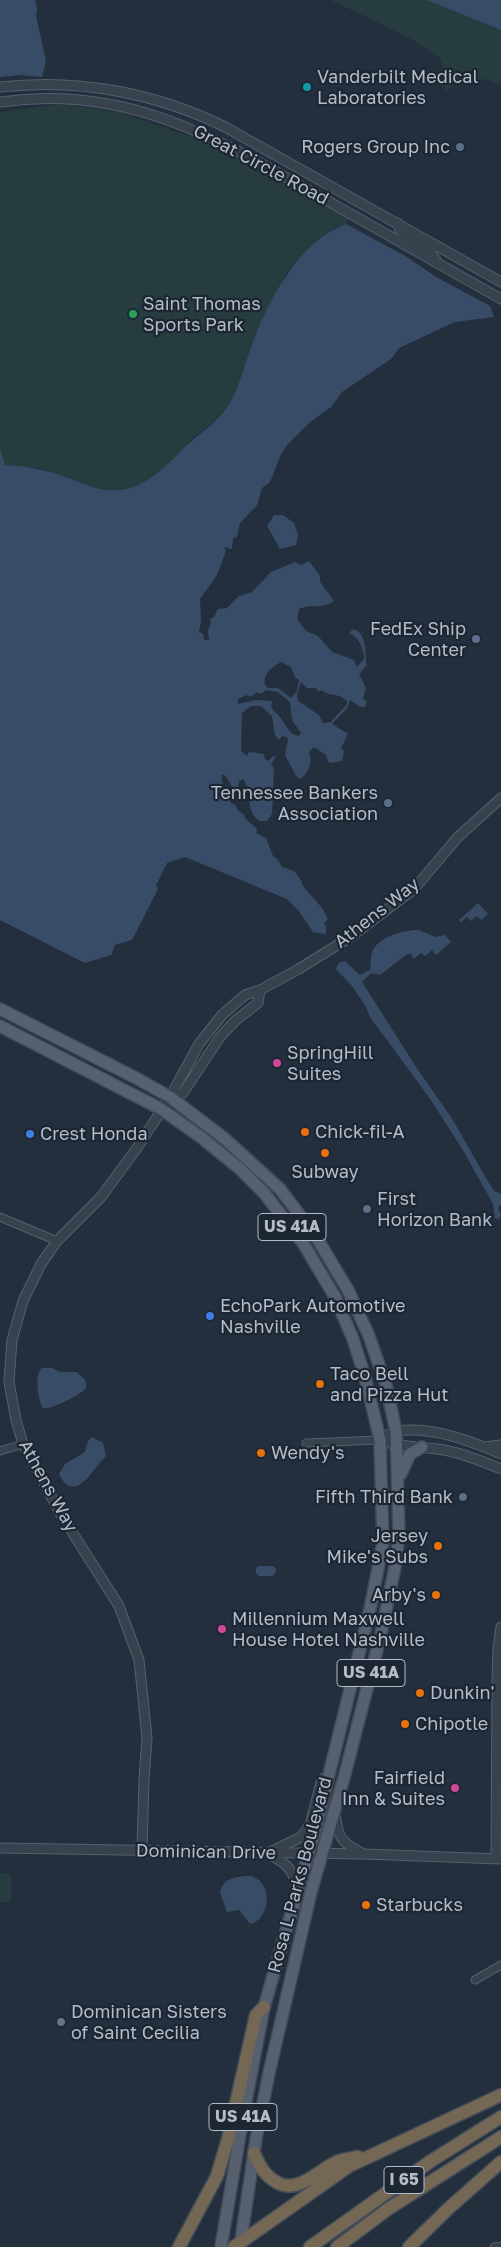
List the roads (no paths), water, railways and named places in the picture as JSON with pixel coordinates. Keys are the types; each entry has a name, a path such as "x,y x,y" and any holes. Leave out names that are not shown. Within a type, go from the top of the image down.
{"highway":[{"path":"179,2247 217,2176 228,2139 256,2015 264,2008"},
{"path":"238,2246 349,2166 501,2095"},
{"name":"I 65","path":"310,2247 431,2161 501,2117"},
{"name":"I 65","path":"337,2247 388,2208 501,2137"},
{"path":"254,2153 264,2174 271,2180 288,2186 306,2180 338,2162 385,2150"},
{"path":"409,2247 449,2208 501,2162"}],"main road":[{"name":"Rosa L Parks Boulevard","path":"0,1009 170,1097 224,1138 273,1182 298,1210 348,1290 369,1336 386,1385 396,1431 398,1554 386,1616 335,1810 311,1892 268,2073 238,2246"},
{"name":"Rosa L Parks Boulevard","path":"0,1026 161,1109 202,1138 240,1169 280,1212 303,1243 329,1286 353,1339 366,1377 380,1440 383,1543 370,1609 308,1854 264,2008 221,2247"},
{"path":"398,1488 408,1456 422,1447"},
{"path":"365,1696 360,1682 368,1651 370,1609"}],"street":[{"name":"Great Circle Road","path":"0,87 54,84 99,88 140,96 185,109 228,128 501,282"},
{"name":"Great Circle Road","path":"0,102 38,98 88,100 138,109 186,125 213,137 288,178 501,299"},
{"path":"398,223 398,229 403,235 428,250 439,264"},
{"name":"Athens Way","path":"142,1850 147,1738 139,1660 119,1606 60,1513 22,1444 10,1382 12,1340 22,1301 36,1273 57,1241 101,1197 137,1148 170,1097 199,1044 212,1025 245,995 260,990 297,970 352,936 414,889 458,837 501,798"},
{"name":"Athens Way","path":"170,1097 183,1093 220,1037 236,1020 258,1003 260,990"},
{"path":"0,1217 57,1241"},
{"path":"380,1440 396,1431 428,1432 446,1435 501,1454"},
{"path":"306,1443 380,1440 397,1446 450,1451 501,1469"},
{"path":"0,1451 22,1444"},
{"path":"484,1447 501,1445"},
{"path":"499,1859 497,1682 501,1627"},
{"path":"267,1853 301,1838 310,1825 321,1782 329,1773"},
{"path":"335,1810 341,1839 350,1847 364,1854"},
{"name":"Dominican Drive","path":"0,1848 322,1855 364,1854 499,1859"},
{"path":"267,1853 289,1867 295,1876 298,1890"},
{"path":"475,1980 501,1965"},
{"path":"494,2247 501,2246"}],"water":[{"path":"0,0 35,0 36,16 46,61 42,77 20,75 0,77"},
{"path":"427,0 501,0 501,30"},
{"path":"346,224 407,257 436,277 490,306 494,317 455,322 399,348 391,359 342,392 331,407 309,423 288,444 281,454 270,482 262,488 257,505 240,523 237,537 233,538 232,549 224,547 226,551 217,575 200,599 201,620 199,632 203,634 204,640 209,640 210,619 214,617 218,609 227,608 239,596 252,592 271,572 295,562 301,565 309,561 320,576 320,582 334,601 321,606 309,606 299,609 297,619 306,631 318,636 332,652 354,660 357,667 364,659 363,651 358,640 349,633 353,629 358,631 363,639 367,665 359,674 366,688 363,698 367,702 365,707 360,707 350,700 347,708 332,724 348,734 341,748 344,751 342,761 329,763 326,755 314,747 309,752 310,766 306,773 301,779 296,776 285,755 287,737 282,736 279,740 275,735 272,716 261,706 251,706 242,713 241,751 247,756 249,752 264,754 265,759 268,761 274,756 276,757 271,764 274,768 272,814 267,821 259,821 254,816 250,805 248,789 243,779 239,781 238,788 235,789 226,777 222,775 223,784 231,798 230,802 257,829 256,833 266,838 273,856 282,867 294,871 301,880 302,885 322,908 328,919 324,923 326,934 313,932 299,911 287,899 185,857 167,863 156,885 158,889 132,940 115,945 111,955 85,963 0,920 0,449 5,465 29,467 106,490 129,488 154,476 212,424 228,406 235,393 257,332 275,294 299,259 313,244 329,232","holes":["281,662 291,667 295,677 299,680 297,691 291,698 278,688 268,688 265,685 265,677 271,668","301,682 307,688 316,688 318,692 322,690 340,696 347,701 347,704 331,722 323,723 319,715 298,701 297,695","266,690 278,692 290,702 292,720 301,733 298,736 290,732 273,710 272,701 256,700 238,704 238,699 247,695 251,697 257,692 261,694"]},
{"path":"274,515 283,515 294,523 298,535 296,545 280,549 267,526"},
{"path":"478,903 488,914 481,920 477,916 471,921 467,917 461,922 459,920"},
{"path":"419,930 436,937 445,935 451,942 436,955 432,950 425,956 421,953 414,959 411,954 406,955 380,975 371,973 362,982 418,1070 451,1117 494,1191 501,1194 501,1204 498,1208 501,1216 498,1219 495,1218 493,1204 464,1152 431,1100 370,1017 365,1005 351,985 336,969 339,963 345,961 360,975 370,970 372,952 381,941 406,931"},
{"path":"42,1368 52,1368 60,1372 77,1372 86,1381 86,1388 65,1401 52,1407 43,1408 37,1381"},
{"path":"92,1437 103,1443 106,1456 85,1481 75,1487 70,1486 64,1482 59,1474 65,1464 85,1452 88,1441"},
{"path":"259,1566 273,1566 276,1569 275,1574 272,1576 259,1576 256,1573 256,1568"},
{"path":"251,1876 259,1880 264,1886 267,1902 262,1916 250,1924 239,1910 227,1912 220,1892 228,1881 236,1877"}],"place":[{"name":"Vanderbilt Medical Laboratories","path":"307,87"},
{"name":"Rogers Group Inc","path":"460,147"},
{"name":"Saint Thomas Sports Park","path":"133,314"},
{"name":"FedEx Ship Center","path":"476,639"},
{"name":"Tennessee Bankers Association","path":"388,803"},
{"name":"SpringHill Suites","path":"277,1063"},
{"name":"Chick-fil-A","path":"305,1132"},
{"name":"Crest Honda","path":"30,1134"},
{"name":"Subway","path":"325,1153"},
{"name":"First Horizon Bank","path":"367,1209"},
{"name":"EchoPark Automotive Nashville","path":"210,1316"},
{"name":"Taco Bell and Pizza Hut","path":"320,1384"},
{"name":"Wendy's","path":"261,1453"},
{"name":"Fifth Third Bank","path":"463,1497"},
{"name":"Jersey Mike's Subs","path":"438,1546"},
{"name":"Arby's","path":"436,1595"},
{"name":"Millennium Maxwell House Hotel Nashville","path":"222,1629"},
{"name":"Dunkin'","path":"420,1693"},
{"name":"Chipotle","path":"405,1724"},
{"name":"Fairfield Inn & Suites","path":"455,1788"},
{"name":"Starbucks","path":"366,1905"},
{"name":"Dominican Sisters of Saint Cecilia","path":"61,2022"}]}
